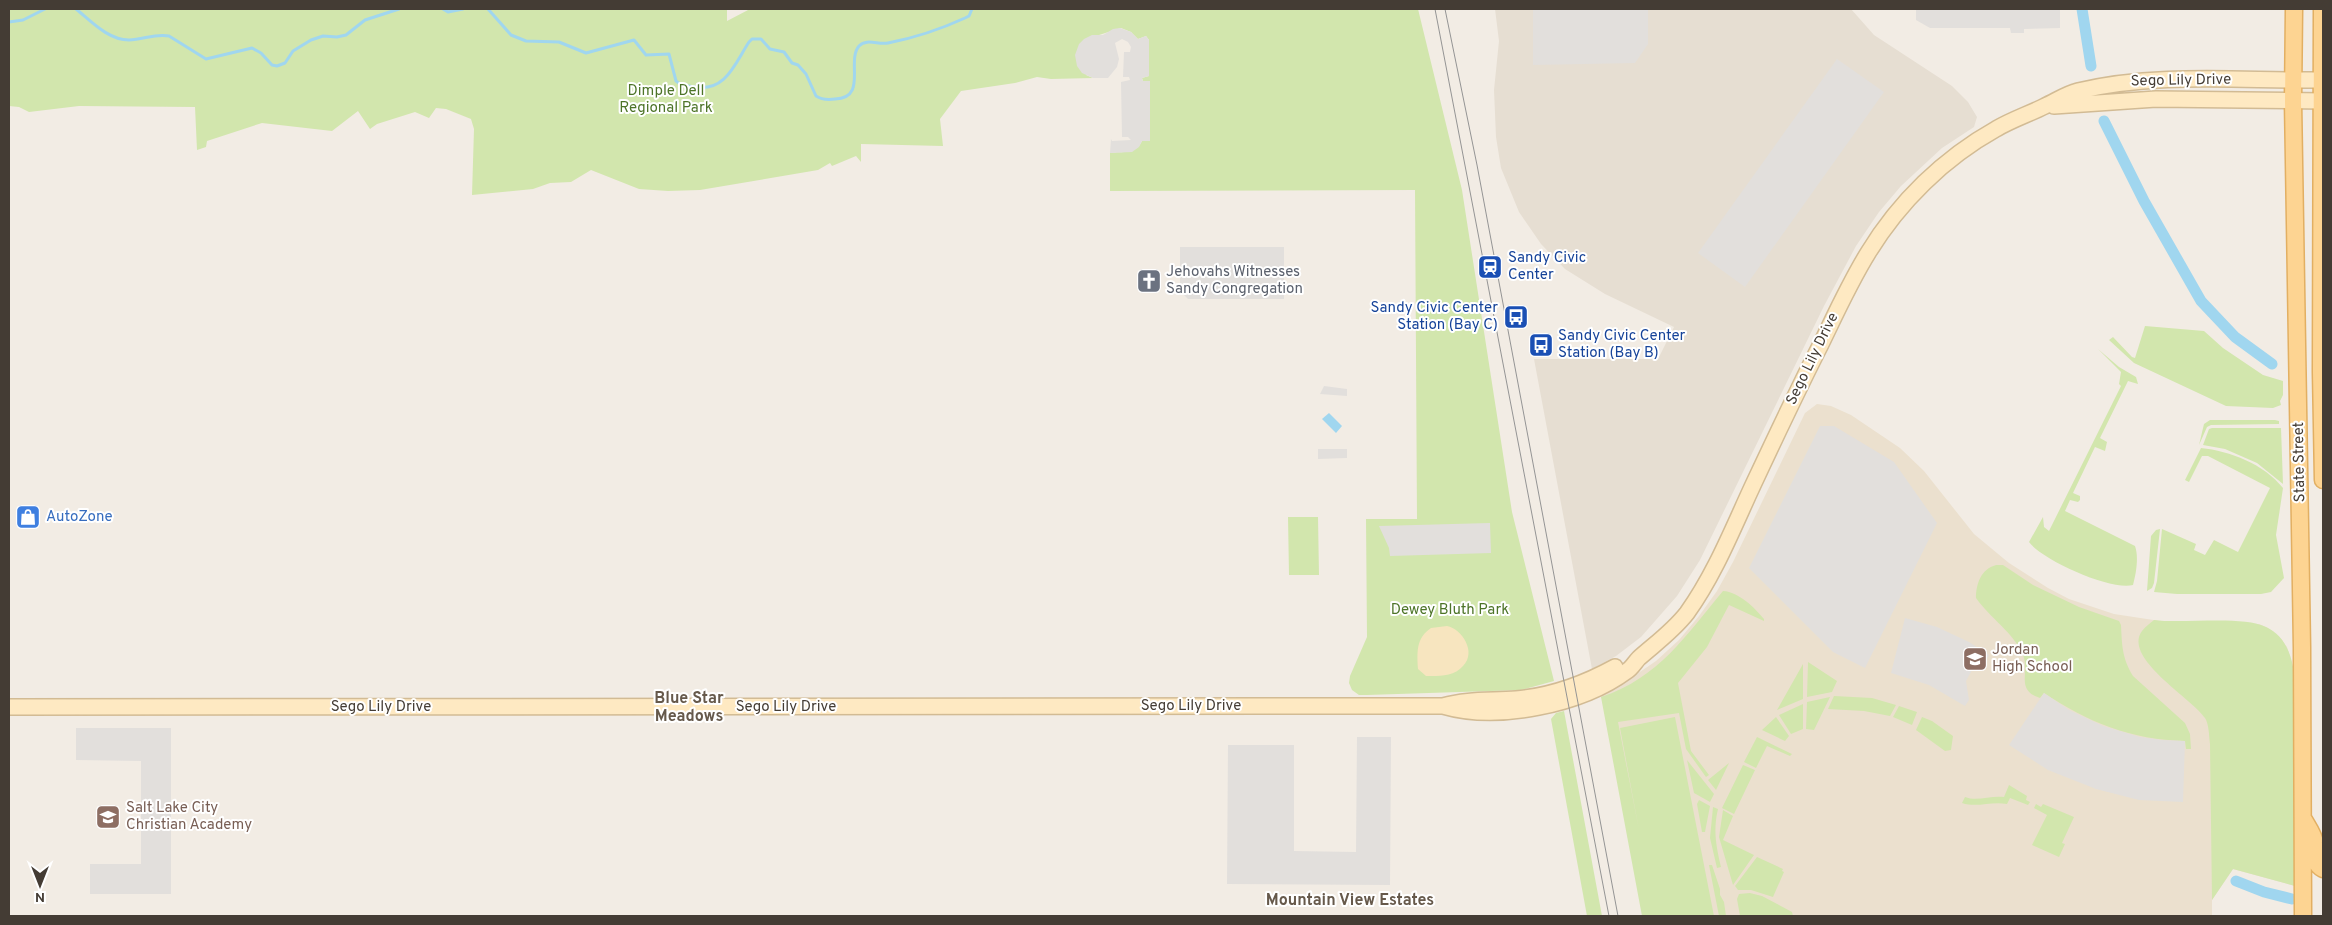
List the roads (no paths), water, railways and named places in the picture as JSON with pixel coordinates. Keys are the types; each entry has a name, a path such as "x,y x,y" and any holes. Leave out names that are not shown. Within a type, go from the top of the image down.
{"main road":[{"name":"State Street","path":"2294,9 2293,101 2302,648 2303,916"},
{"name":"State Street","path":"2322,9 2321,372 2323,480"},
{"name":"Sego Lily Drive","path":"9,707 1443,706 1462,711 1528,710 1553,704 1587,692 1617,677 1628,670 1677,626 1705,584 1844,296 1868,252 1910,196 1971,144 1998,127 2043,108 2074,92 2119,83 2151,80 2323,80"},
{"name":"Sego Lily Drive","path":"2043,108 2156,98 2323,101"},
{"path":"2303,818 2315,842 2318,866 2323,869"}],"water":[{"path":"1329,413 1342,426 1336,433 1322,419"}],"waterway":[{"path":"9,22 23,20 45,9"},
{"path":"76,9 100,29 121,39 134,40 159,35 169,36 206,59 252,48 261,53 272,65 277,66 285,63 293,51 311,40 323,36 337,37 346,35 365,20 399,9"},
{"path":"443,9 448,12 463,9"},
{"path":"488,9 511,35 526,41 559,42 586,53 634,40 646,55 669,54 676,81 682,85 695,87 715,85 722,80 734,67 749,42 752,39 761,39 770,49 784,52 792,63 798,65 806,74 816,96 827,100 845,97 851,92 854,86 854,60 859,46 862,44 866,42 888,43 927,33 969,16 972,9"},
{"path":"2082,9 2091,66"},
{"path":"2104,121 2144,201 2201,301 2235,337 2272,364"},
{"path":"2236,881 2264,892 2292,899"}],"tram line":[{"path":"1435,9 1609,916"},
{"path":"1445,9 1477,165 1618,916"}],"place":[{"name":"Sandy Civic Center","path":"1490,267"},
{"name":"Jehovahs Witnesses Sandy Congregation","path":"1149,281"},
{"name":"Sandy Civic Center Station (Bay C)","path":"1516,317"},
{"name":"Sandy Civic Center Station (Bay B)","path":"1541,345"},
{"name":"AutoZone","path":"28,517"},
{"name":"Jordan High School","path":"1975,659"},
{"name":"Salt Lake City Christian Academy","path":"108,817"}],"district":[{"name":"Blue Star Meadows","path":"689,708"},
{"name":"Mountain View Estates","path":"1350,901"}],"park label":[{"name":"Dimple Dell Regional Park","path":"666,100"},
{"name":"Dewey Bluth Park","path":"1450,610"}]}
